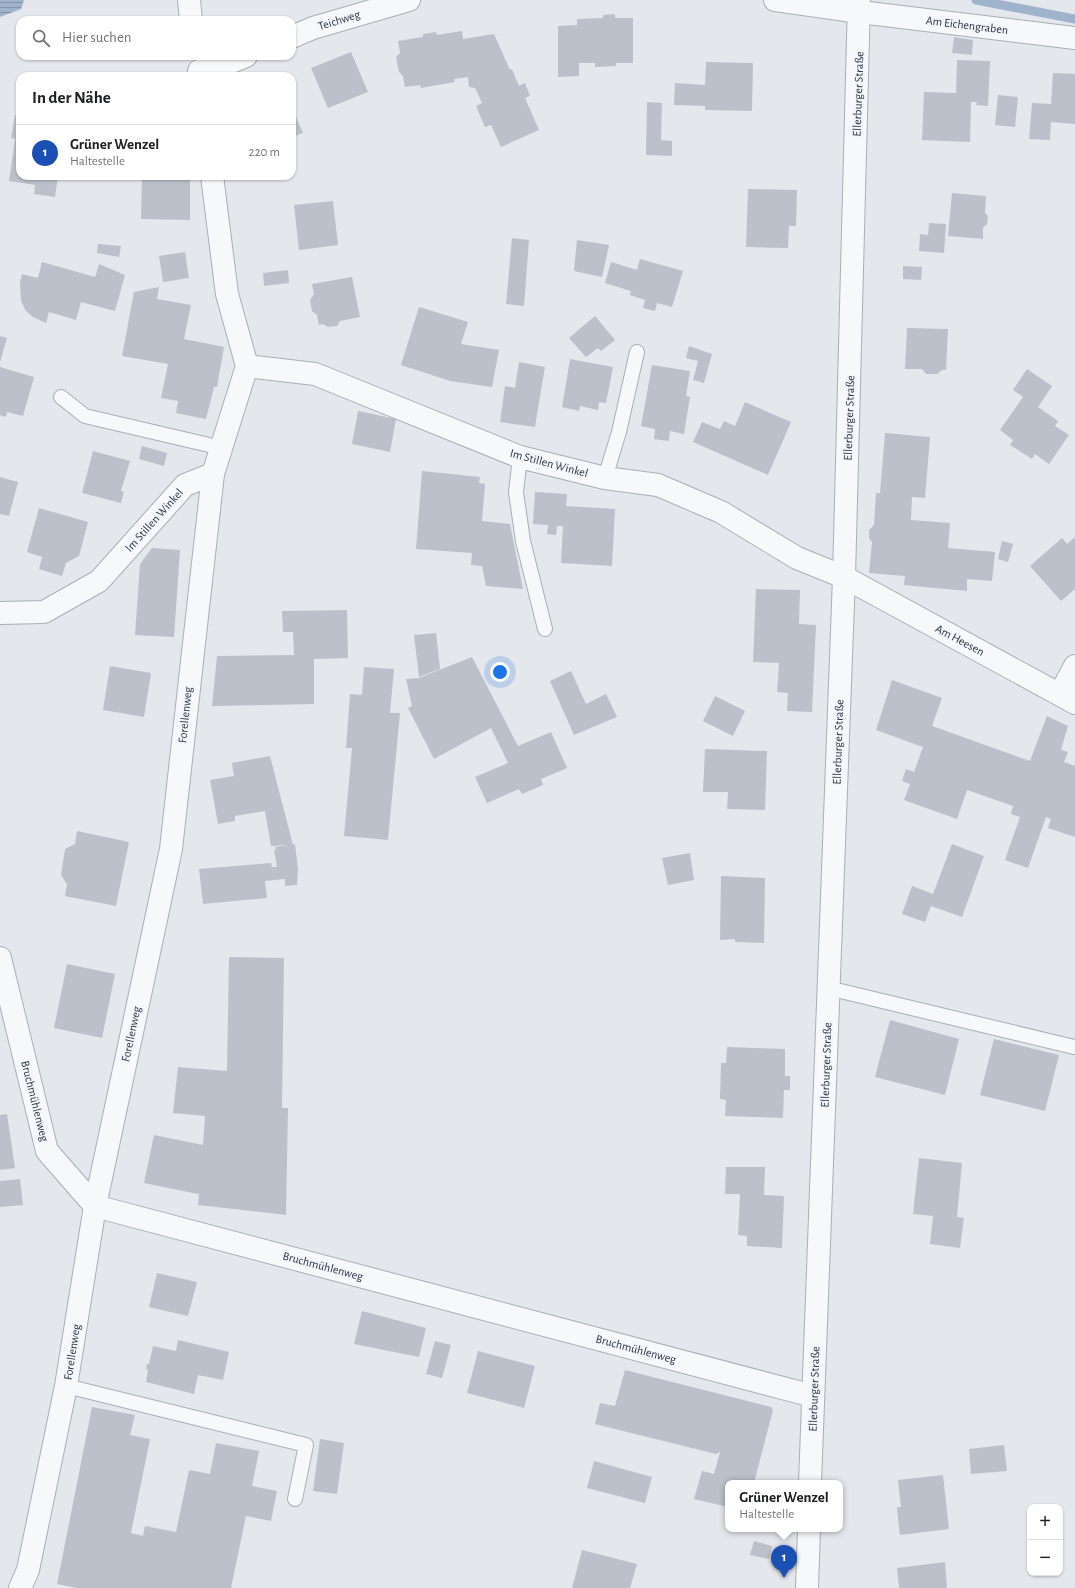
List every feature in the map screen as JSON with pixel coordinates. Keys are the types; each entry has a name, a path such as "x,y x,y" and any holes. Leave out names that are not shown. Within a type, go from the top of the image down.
{"street":[{"path":"189,0 191,16"},
{"name":"Teichweg","path":"296,35 313,28 409,0"},
{"path":"775,0 860,6"},
{"name":"Am Eichengraben","path":"860,6 1075,38"},
{"name":"Ellerburger Straße","path":"810,1480 844,577 860,6"},
{"path":"198,68 226,64 236,60"},
{"path":"212,474 222,448 247,366 227,294 213,180"},
{"name":"Im Stillen Winkel","path":"247,366 315,374 520,457 605,478 658,485 721,512 797,558 844,577"},
{"name":"Im Stillen Winkel","path":"0,613 44,612 99,581 185,485 212,474"},
{"name":"Forellenweg","path":"20,1588 28,1570 66,1386 95,1206 171,849 212,474"},
{"name":"Am Heesen","path":"844,577 1068,698"},
{"path":"1068,698 1075,666"},
{"name":"Bruchmühlenweg","path":"0,958 47,1150 95,1206 813,1396"},
{"path":"807,1588 809,1532"}],"lane":[{"path":"605,478 620,432 637,352"},
{"path":"61,397 85,416 222,448"},
{"path":"520,457 516,492 523,541 545,629"},
{"path":"828,988 1074,1047"},
{"path":"66,1386 306,1445 295,1498"}],"water":[{"path":"0,0 24,0 21,9 0,17"}],"building":[{"path":"615,14 615,18 633,18 633,63 616,63 616,66 595,67 595,63 579,63 579,76 558,77 558,26 577,25 577,19 603,18 603,15"},
{"path":"462,31 463,39 494,34 519,86 525,83 530,96 525,98 539,130 501,147 491,125 485,127 476,106 482,103 475,88 469,87 468,77 454,79 455,82 421,88 420,85 405,87 403,76 399,72 396,57 400,53 398,41 423,37 423,34 436,32 437,35"},
{"path":"954,37 973,40 972,55 952,53"},
{"path":"351,52 368,92 328,108 311,68"},
{"path":"957,60 990,61 988,106 976,105 977,102 971,102 970,142 922,140 924,92 956,93"},
{"path":"706,62 753,63 752,111 705,110 705,106 674,105 675,83 705,85"},
{"path":"1053,73 1075,74 1075,124 1051,122 1050,140 1029,139 1032,103 1051,104"},
{"path":"998,95 1018,97 1015,127 995,125"},
{"path":"647,102 662,103 661,140 672,141 672,156 646,155"},
{"path":"15,115 16,180 57,180 55,197 34,194 35,185 9,181 15,139 11,138"},
{"path":"296,117 303,133 296,136"},
{"path":"142,180 190,180 190,220 141,219"},
{"path":"748,189 797,190 796,226 789,226 788,248 746,247"},
{"path":"952,193 986,196 985,213 988,216 987,224 983,228 983,239 948,236"},
{"path":"333,201 338,245 299,250 294,205"},
{"path":"929,223 946,224 944,253 919,251 920,234 928,235"},
{"path":"512,238 529,240 524,306 506,304"},
{"path":"577,240 609,245 602,277 574,271"},
{"path":"98,244 121,246 119,257 97,253"},
{"path":"185,252 189,278 163,282 159,256"},
{"path":"640,259 683,271 672,307 657,303 655,311 643,308 645,300 630,295 631,291 605,283 611,262 637,270"},
{"path":"42,262 95,277 99,264 125,275 115,311 81,302 76,320 49,312 46,323 33,317 26,311 21,301 20,283 22,274 38,278"},
{"path":"903,266 922,267 921,280 903,279"},
{"path":"288,270 289,283 264,286 263,273"},
{"path":"352,277 360,317 340,321 337,326 328,327 323,324 319,325 317,315 312,311 310,300 314,294 312,284"},
{"path":"159,287 157,299 191,305 184,339 224,347 217,387 214,387 206,419 176,413 178,401 161,398 168,364 122,356 134,292"},
{"path":"419,307 468,322 461,344 499,350 492,387 450,381 401,365"},
{"path":"595,316 615,340 601,351 598,348 586,357 569,338"},
{"path":"907,328 948,329 946,370 942,370 937,374 926,374 922,369 905,369"},
{"path":"0,336 7,338 0,362"},
{"path":"689,346 712,354 704,383 693,380 698,361 686,358"},
{"path":"570,359 613,367 606,403 599,402 598,410 580,406 579,411 562,407"},
{"path":"519,362 545,367 535,427 500,422 505,386 515,388"},
{"path":"652,365 690,371 686,396 690,397 684,434 670,431 669,441 654,439 655,429 641,426"},
{"path":"0,367 34,377 23,416 7,412 6,417 0,415"},
{"path":"1027,369 1052,386 1038,407 1058,421 1055,426 1069,435 1049,464 1035,454 1032,459 1010,445 1013,440 1000,430 1023,397 1013,390"},
{"path":"745,402 791,422 768,475 693,442 702,422 720,429 724,421 735,426"},
{"path":"358,411 396,419 390,452 352,444"},
{"path":"885,433 930,437 925,498 912,497 911,520 950,523 948,548 995,552 992,581 967,579 967,591 904,585 905,576 869,573 872,542 869,538 869,530 874,525 876,493 880,493"},
{"path":"142,446 167,453 164,466 139,459"},
{"path":"93,451 130,461 121,491 124,492 121,503 82,493"},
{"path":"422,471 480,477 479,483 485,484 482,521 510,524 523,589 486,586 482,566 471,565 472,553 416,549"},
{"path":"0,477 18,482 9,516 0,514"},
{"path":"535,492 567,494 566,506 615,509 612,566 561,563 563,526 557,526 556,535 547,534 548,525 533,524"},
{"path":"39,508 88,522 79,556 66,563 62,576 39,569 42,557 27,552"},
{"path":"1075,537 1075,589 1061,601 1030,566 1062,538 1067,544"},
{"path":"1002,541 1013,544 1008,562 998,559"},
{"path":"152,548 180,550 174,637 135,635 140,564"},
{"path":"756,589 800,590 799,624 816,625 812,712 787,711 788,693 777,692 779,663 753,662"},
{"path":"347,610 348,658 314,659 314,704 212,706 217,656 294,655 293,632 283,632 282,611"},
{"path":"436,633 440,669 419,677 414,635"},
{"path":"472,657 518,746 551,732 567,768 541,779 543,785 522,794 519,789 487,803 475,777 508,763 491,728 434,759 408,708 412,706 406,679 419,678"},
{"path":"110,666 151,673 144,717 103,710"},
{"path":"364,667 394,669 390,713 400,713 388,840 344,836 352,748 346,748 350,694 362,695"},
{"path":"571,671 586,704 606,694 617,717 574,735 550,681"},
{"path":"892,680 942,698 932,726 1030,761 1047,716 1068,726 1061,750 1068,752 1064,762 1075,766 1075,837 1048,828 1051,819 1046,817 1028,868 1005,860 1020,817 1011,814 1013,806 967,790 957,819 904,800 910,784 902,781 906,769 914,772 923,747 876,730"},
{"path":"715,696 745,711 733,736 703,721"},
{"path":"705,749 767,751 765,810 727,809 728,792 703,792"},
{"path":"270,756 293,845 295,844 298,869 297,885 285,886 285,879 265,881 267,898 203,904 199,869 271,863 272,867 277,867 274,850 276,850 275,847 288,845 271,846 265,811 235,816 235,821 218,824 210,780 234,776 232,763"},
{"path":"77,831 129,842 116,906 65,896 67,884 61,875 65,849 75,844"},
{"path":"952,844 984,856 962,917 931,906 925,922 902,914 912,886 933,894"},
{"path":"690,853 694,880 668,885 662,858"},
{"path":"721,876 765,878 764,943 735,942 735,939 720,940"},
{"path":"229,957 284,958 282,1108 288,1108 286,1215 198,1205 199,1192 198,1194 144,1183 154,1135 203,1145 205,1116 173,1113 178,1067 227,1071"},
{"path":"67,964 115,974 102,1038 54,1028"},
{"path":"890,1020 959,1039 945,1095 875,1077"},
{"path":"994,1039 1059,1055 1045,1111 980,1095"},
{"path":"727,1047 785,1049 785,1076 790,1076 790,1090 784,1090 783,1118 725,1116 726,1100 720,1099 721,1063 726,1063"},
{"path":"7,1114 15,1168 0,1170 0,1115"},
{"path":"919,1158 962,1163 957,1217 964,1218 960,1248 930,1244 933,1216 913,1214"},
{"path":"726,1167 765,1167 764,1195 784,1196 782,1248 747,1246 747,1236 738,1235 740,1194 725,1194"},
{"path":"20,1179 23,1205 0,1207 0,1181"},
{"path":"157,1273 197,1282 188,1316 149,1307"},
{"path":"362,1311 426,1328 419,1357 354,1344"},
{"path":"178,1340 229,1352 223,1380 198,1375 194,1394 146,1382 148,1370 146,1369 147,1364 149,1364 153,1346 176,1351"},
{"path":"435,1341 451,1345 442,1378 426,1374"},
{"path":"478,1351 535,1366 524,1408 467,1393"},
{"path":"625,1370 771,1407 773,1410 755,1480 725,1480 725,1506 694,1499 702,1471 714,1474 720,1452 716,1454 595,1424 600,1403 615,1406"},
{"path":"92,1407 135,1415 130,1435 150,1439 131,1533 143,1536 145,1526 176,1532 189,1470 210,1474 216,1443 259,1451 252,1486 277,1491 271,1521 246,1516 231,1588 77,1588 57,1584"},
{"path":"320,1439 344,1443 337,1494 313,1491"},
{"path":"1004,1445 1007,1471 971,1474 969,1449"},
{"path":"594,1461 652,1477 645,1503 587,1488"},
{"path":"943,1475 949,1529 900,1535 897,1509 897,1507 901,1507 898,1480"},
{"path":"754,1541 772,1546 769,1559 750,1555"},
{"path":"582,1550 637,1564 630,1588 572,1588"},
{"path":"945,1562 947,1588 899,1588 897,1568"}],"waterway":[{"path":"976,0 1075,19"}],"place":[{"name":"Grüner Wenzel","path":"784,1578"}]}
